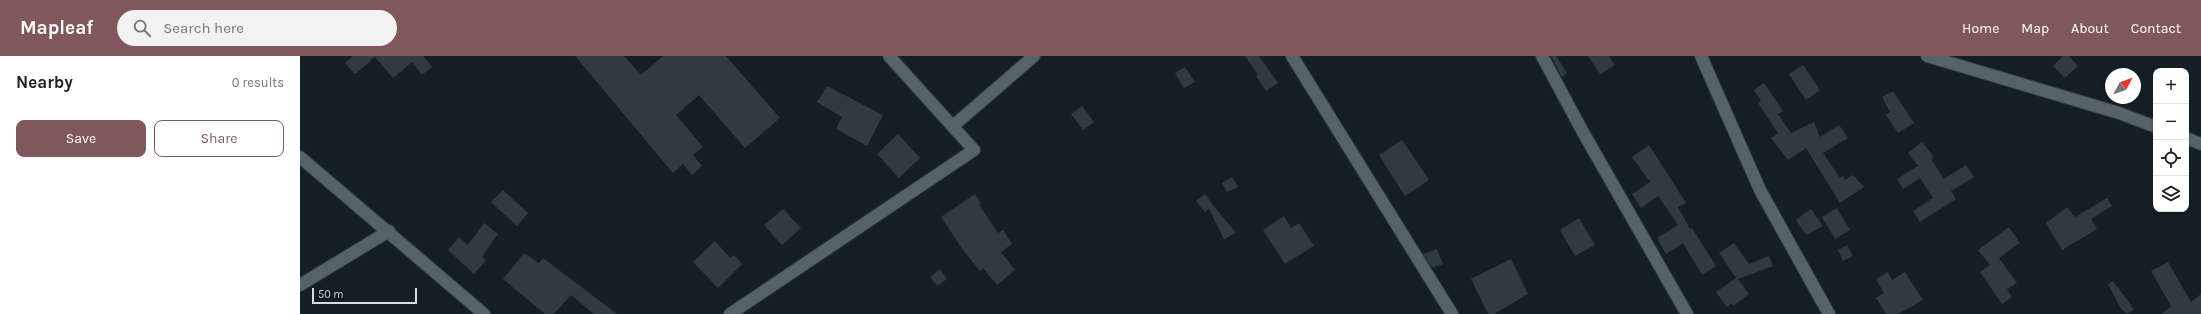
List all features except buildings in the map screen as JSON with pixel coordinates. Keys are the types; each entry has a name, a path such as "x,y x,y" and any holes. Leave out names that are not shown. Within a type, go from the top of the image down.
{"street":[{"path":"730,314 974,150 890,56"},
{"path":"953,126 1034,56"},
{"path":"1292,56 1452,314"},
{"path":"1542,56 1584,134 1687,314"},
{"path":"1701,56 1760,190 1829,314"},
{"path":"1926,56 2119,113 2153,126"},
{"path":"2189,139 2201,144"},
{"path":"300,157 389,231 484,314"},
{"path":"300,285 389,231"}]}
